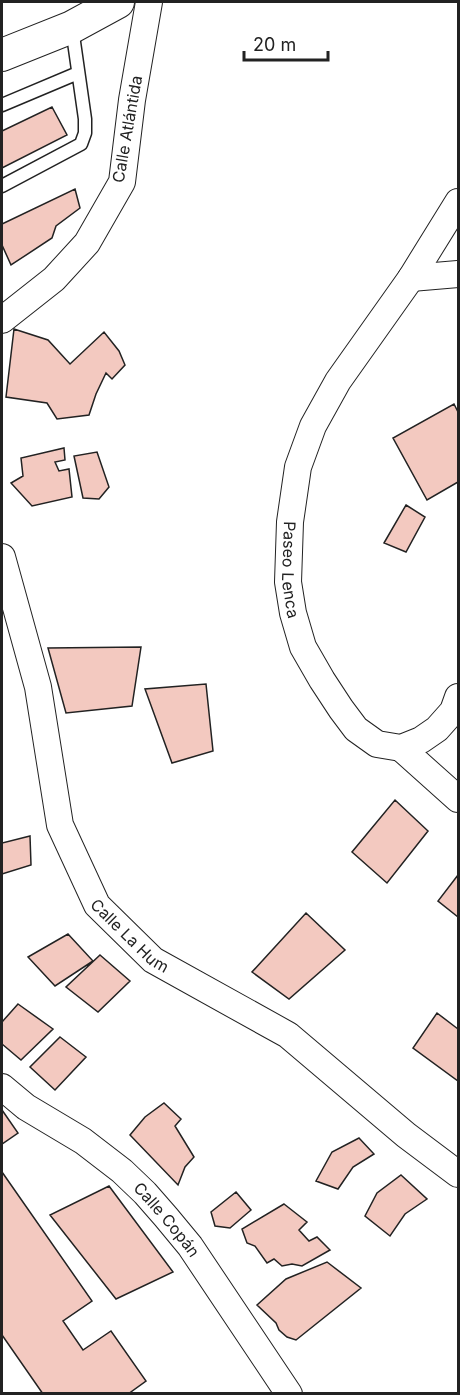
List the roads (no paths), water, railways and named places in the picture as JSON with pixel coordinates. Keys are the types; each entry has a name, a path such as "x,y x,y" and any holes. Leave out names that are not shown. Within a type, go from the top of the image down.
{"street":[{"path":"3,54 72,27 118,2"},
{"name":"Calle Atlántida","path":"2,320 54,279 87,243 122,182 132,100 149,2"},
{"name":"Paseo Lenca","path":"401,748 377,744 356,729 322,680 303,647 293,613 288,582 290,522 298,466 314,426 338,381 411,278 459,202"},
{"path":"411,278 459,274"},
{"name":"Calle La Hum","path":"2,557 38,687 60,825 97,905 153,960 288,1035 406,1136 459,1174"},
{"path":"459,697 453,711 437,729 421,740 401,748 459,799"},
{"name":"Calle Copán","path":"2,1087 26,1107 83,1141 122,1171 145,1193 190,1246 289,1394"}],"lane":[{"path":"2,186 81,144 85,133 85,119 72,27"},
{"path":"2,105 78,73"}]}
